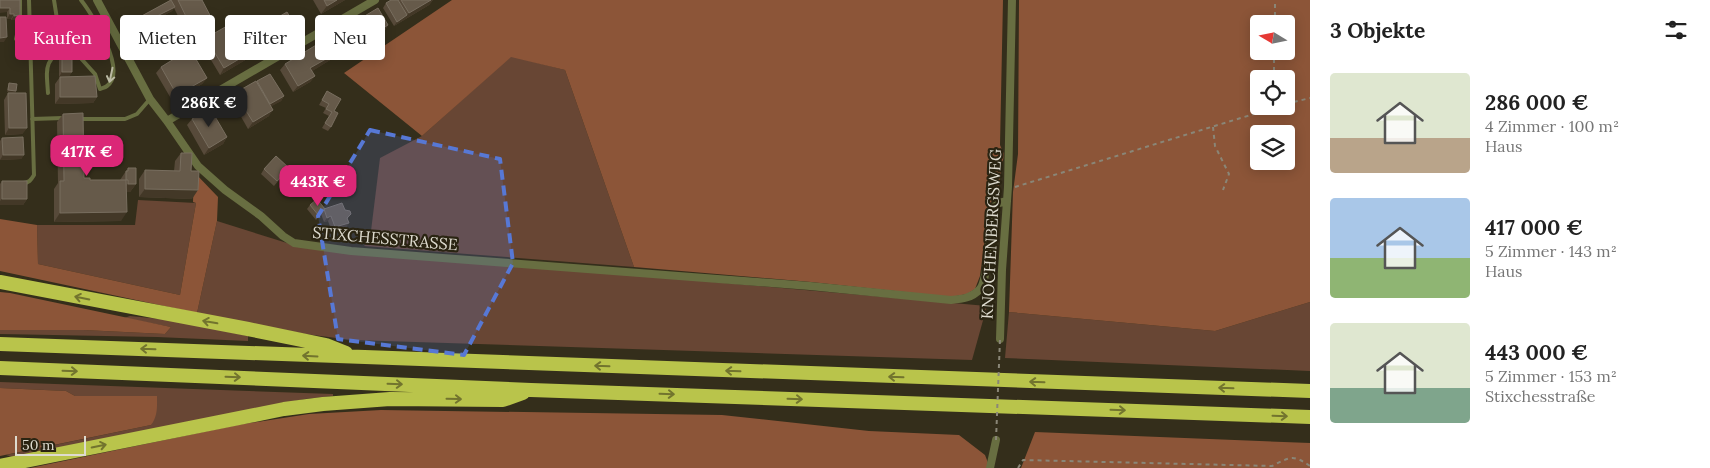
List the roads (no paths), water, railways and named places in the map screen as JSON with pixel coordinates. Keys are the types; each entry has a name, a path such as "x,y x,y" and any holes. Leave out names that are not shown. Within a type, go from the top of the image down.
{"highway":[{"path":"0,282 248,329 326,346 359,358"},
{"path":"0,344 1310,391"},
{"path":"0,368 530,390 1310,417"},
{"path":"0,466 229,419 293,408 390,399 503,400 530,390"}],"street":[{"name":"STIXCHESSTRASSE","path":"97,0 150,99 198,166 283,236 294,242 351,251 810,286 951,300 967,298 980,289 983,283 994,208 999,203 1006,201"},
{"path":"167,121 375,0"},
{"name":"KNOCHENBERGSWEG","path":"1000,339 1002,270 1008,187 1012,0"},
{"path":"990,468 996,440"}],"lane":[{"path":"20,0 20,15"},
{"path":"19,183 27,183 34,175 28,0"},
{"path":"54,0 57,15"},
{"path":"81,0 90,15"},
{"path":"82,60 94,74 100,89 108,86 112,79 113,66 110,53"},
{"path":"48,93 46,66 50,60"},
{"path":"32,119 126,119 137,114 150,99"}]}
